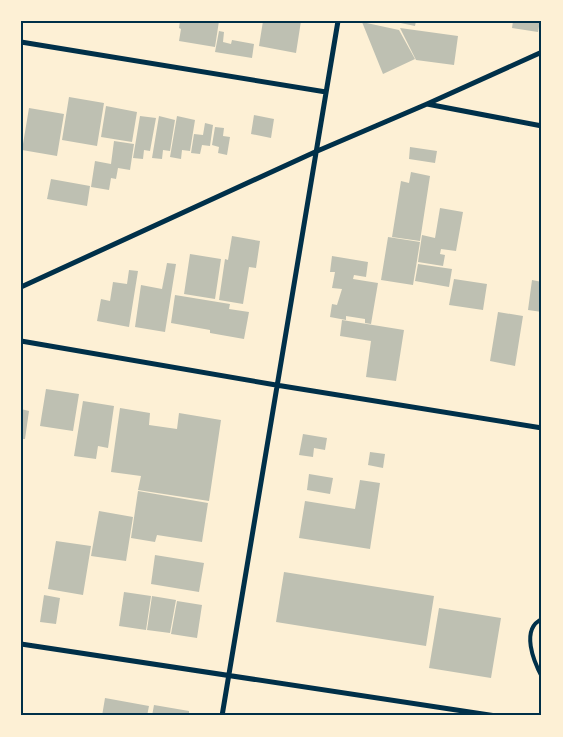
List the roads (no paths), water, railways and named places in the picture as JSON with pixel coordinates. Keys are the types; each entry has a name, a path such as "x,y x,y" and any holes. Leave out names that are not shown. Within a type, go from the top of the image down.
{"street":[{"path":"222,716 338,21"},
{"path":"21,42 326,92"},
{"path":"21,287 315,152 542,52"},
{"path":"427,104 542,126"},
{"path":"21,341 542,428"},
{"path":"21,644 496,716"}],"lane":[{"path":"542,619 533,626 530,643 533,659 542,677"}]}
